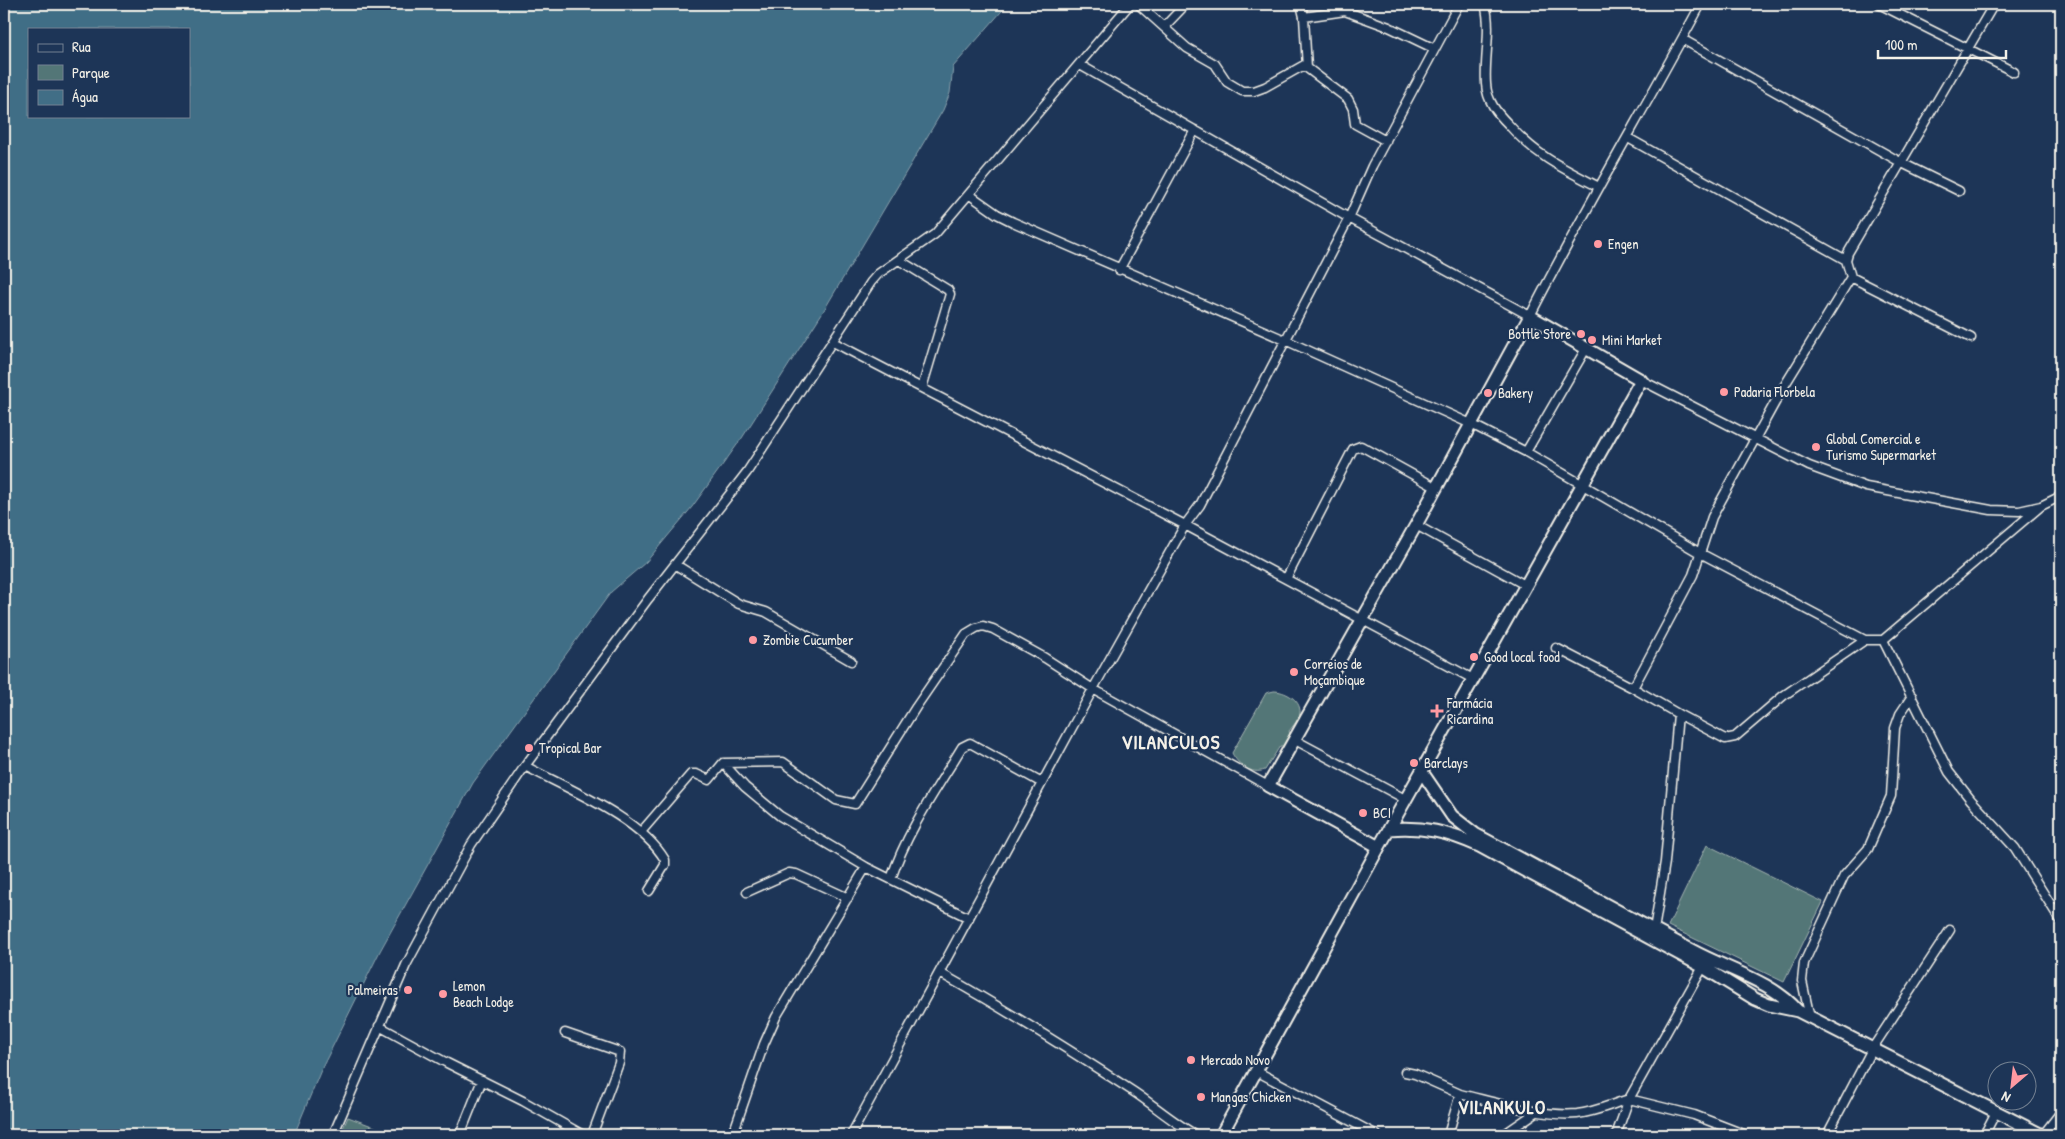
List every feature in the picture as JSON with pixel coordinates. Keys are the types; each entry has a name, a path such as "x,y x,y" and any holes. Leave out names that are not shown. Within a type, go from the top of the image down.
{"main road":[{"path":"1221,1135 1389,829 1405,799 1422,772 1641,380 1587,347 1530,316 1416,526 1268,786 1379,847"},
{"path":"1422,772 1452,816 1475,834 1695,952 1775,991 1798,1011"},
{"path":"1389,829 1406,828 1441,831 1456,836 1703,967 1749,996 1767,1004 1798,1011 1988,1108"},
{"path":"1749,996 1757,982"},
{"path":"1767,1004 1775,991"},
{"path":"1996,1112 2042,1135"}],"street":[{"path":"333,1135 406,965 471,845 525,766 648,599 746,472 871,282 878,274 935,234 1130,4"},
{"path":"1138,4 1187,48 1215,64 1227,82 1242,92 1254,91 1265,87 1306,64"},
{"path":"1164,27 1186,4"},
{"path":"1301,4 1304,16 1306,64 1310,72 1348,99 1353,109 1355,124 1386,141"},
{"path":"851,1135 1093,689 1185,524 1200,505 1349,218 1386,141 1459,4"},
{"path":"1485,4 1489,30 1486,87 1496,111 1537,153 1555,165 1599,187"},
{"path":"1080,65 1349,218 1530,316 1573,232 1628,138 1701,4"},
{"path":"1879,4 2014,72"},
{"path":"1971,338 1851,277 1846,260 1848,253 1994,4"},
{"path":"1304,16 1345,11 1389,27 1435,49"},
{"path":"1682,39 1902,163 1959,191"},
{"path":"1119,270 1195,130"},
{"path":"1628,138 1846,260"},
{"path":"970,195 996,214 1013,222 1119,270 1285,340 1471,424 1526,452 1700,553 1865,640 1883,640 2041,506 2061,496"},
{"path":"899,260 948,290 950,294 922,388"},
{"path":"1633,688 1693,575 1712,517 1809,344 1851,277"},
{"path":"833,342 1185,524 1362,621 1473,679"},
{"path":"1526,452 1587,347"},
{"path":"1641,380 1754,440 1809,466 1866,487 1991,510 2019,511 2041,506"},
{"path":"1286,580 1356,446 1360,446 1437,488"},
{"path":"1416,526 1525,585"},
{"path":"676,565 740,604 766,612 851,661"},
{"path":"641,832 692,774 709,780 723,763 783,762 836,800 855,804 916,707 966,634 983,626 993,629 1045,658 1093,689 1268,786"},
{"path":"1556,648 1725,739 1735,737 1783,696 1865,640"},
{"path":"1883,640 1949,772 1971,800 2015,848 2061,921"},
{"path":"1810,1018 1802,981 1804,963 1844,876 1868,850 1878,824 1889,804 1894,728 1900,714 1912,696"},
{"path":"1654,930 1666,862 1678,714"},
{"path":"1295,740 1405,799"},
{"path":"891,879 908,834 962,747 966,744 970,743 1042,782"},
{"path":"723,763 746,787 780,816 866,867 969,918"},
{"path":"525,766 608,810 641,832 666,860 665,865 649,891"},
{"path":"730,1135 736,1125 764,1044 776,1018 866,867"},
{"path":"748,892 789,874 796,874 848,898"},
{"path":"1827,1135 1872,1049 1950,930"},
{"path":"1616,1135 1629,1099 1703,967"},
{"path":"940,973 1031,1026 1135,1093 1167,1118 1196,1135"},
{"path":"379,1026 523,1101 583,1135"},
{"path":"565,1033 620,1052 619,1063 592,1135"},
{"path":"1256,1071 1376,1135"},
{"path":"1405,1072 1415,1074 1460,1094 1538,1111 1574,1114 1629,1099 1694,1115 1727,1132 1746,1135"},
{"path":"460,1135 482,1080"},
{"path":"1448,1135 1460,1094"},
{"path":"1503,1135 1538,1111"},
{"path":"1984,1135 1996,1112"},
{"path":"2042,1135 2061,1112"},
{"path":"628,1135 639,1135"}],"green space":[{"path":"1274,691 1287,694 1295,700 1300,708 1300,713 1289,731 1291,736 1284,746 1280,746 1265,770 1250,770 1241,765 1232,753 1266,693"},
{"path":"1707,845 1823,902 1784,982 1668,926"},
{"path":"348,1117 396,1135 340,1135"}],"water":[{"path":"4,4 1008,4 953,67 950,93 943,110 824,310 742,438 692,507 646,562 611,592 473,783 380,951 321,1070 294,1135 4,1135"}],"place":[{"name":"Engen","path":"1598,244"},
{"name":"Bottle Store","path":"1581,334"},
{"name":"Mini Market","path":"1592,340"},
{"name":"Padaria Florbela","path":"1724,392"},
{"name":"Bakery","path":"1488,393"},
{"name":"Global Comercial e Turismo Supermarket","path":"1816,447"},
{"name":"Zombie Cucumber","path":"753,640"},
{"name":"Good local food","path":"1474,657"},
{"name":"Correios de Moçambique","path":"1294,672"},
{"name":"Farmácia Ricardina","path":"1437,711"},
{"name":"Tropical Bar","path":"529,748"},
{"name":"Barclays","path":"1414,763"},
{"name":"BCI","path":"1363,813"},
{"name":"Palmeiras","path":"408,990"},
{"name":"Lemon Beach Lodge","path":"443,994"},
{"name":"Mercado Novo","path":"1191,1060"},
{"name":"Mangas Chicken","path":"1201,1097"}],"district":[{"name":"VILANCULOS","path":"1171,742"},
{"name":"VILANKULO","path":"1502,1107"}]}
